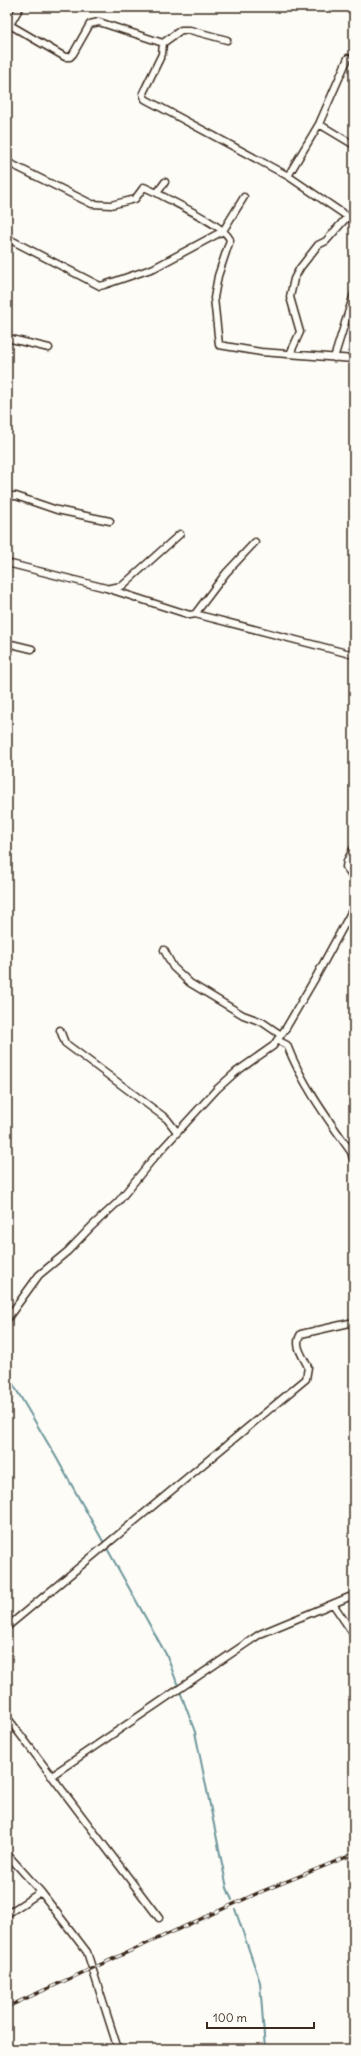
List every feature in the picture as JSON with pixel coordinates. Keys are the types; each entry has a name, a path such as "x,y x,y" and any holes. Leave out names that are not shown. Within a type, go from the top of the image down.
{"street":[{"path":"20,7 9,27 65,57 70,57 73,54 90,24 98,22 163,43"},
{"path":"227,40 190,30 181,30 163,43 162,54 143,92 145,99 288,176 354,221"},
{"path":"288,176 320,124 348,58"},
{"path":"320,124 354,145"},
{"path":"7,162 92,204 112,205 133,200 144,188 157,193 229,235 230,240 218,276 214,298 220,345 223,347 354,359"},
{"path":"157,193 165,182"},
{"path":"7,238 100,286 154,268 224,231 244,198"},
{"path":"290,354 300,332 290,297 294,279 300,268 318,246 326,241 347,217"},
{"path":"334,358 354,294"},
{"path":"7,338 49,348"},
{"path":"7,496 16,496 56,510 110,521"},
{"path":"106,588 122,586 180,534"},
{"path":"195,614 226,573 255,542"},
{"path":"7,563 106,588 190,615 195,614 354,655"},
{"path":"7,643 32,649"},
{"path":"354,848 346,865 347,871 354,880"},
{"path":"7,1320 39,1275 68,1251 91,1226 118,1202 152,1160 222,1084 273,1046 335,945 354,907"},
{"path":"164,950 173,966 190,983 243,1015 262,1022 287,1045 293,1061 312,1094 351,1152 354,1162"},
{"path":"60,1030 65,1043 167,1119 177,1132"},
{"path":"7,1626 306,1379 308,1367 297,1346 298,1339 301,1334 354,1322"},
{"path":"51,1776 260,1634 354,1595"},
{"path":"333,1604 354,1635"},
{"path":"8,1721 159,1918"},
{"path":"7,1854 41,1892 87,1952 118,2049"},
{"path":"7,1914 41,1892"}],"waterway":[{"path":"7,1374 56,1457 167,1656 195,1732 227,1888 232,1900"},
{"path":"235,1909 260,1982 265,2049"}],"railway":[{"path":"7,2007 258,1893 354,1854"}]}
